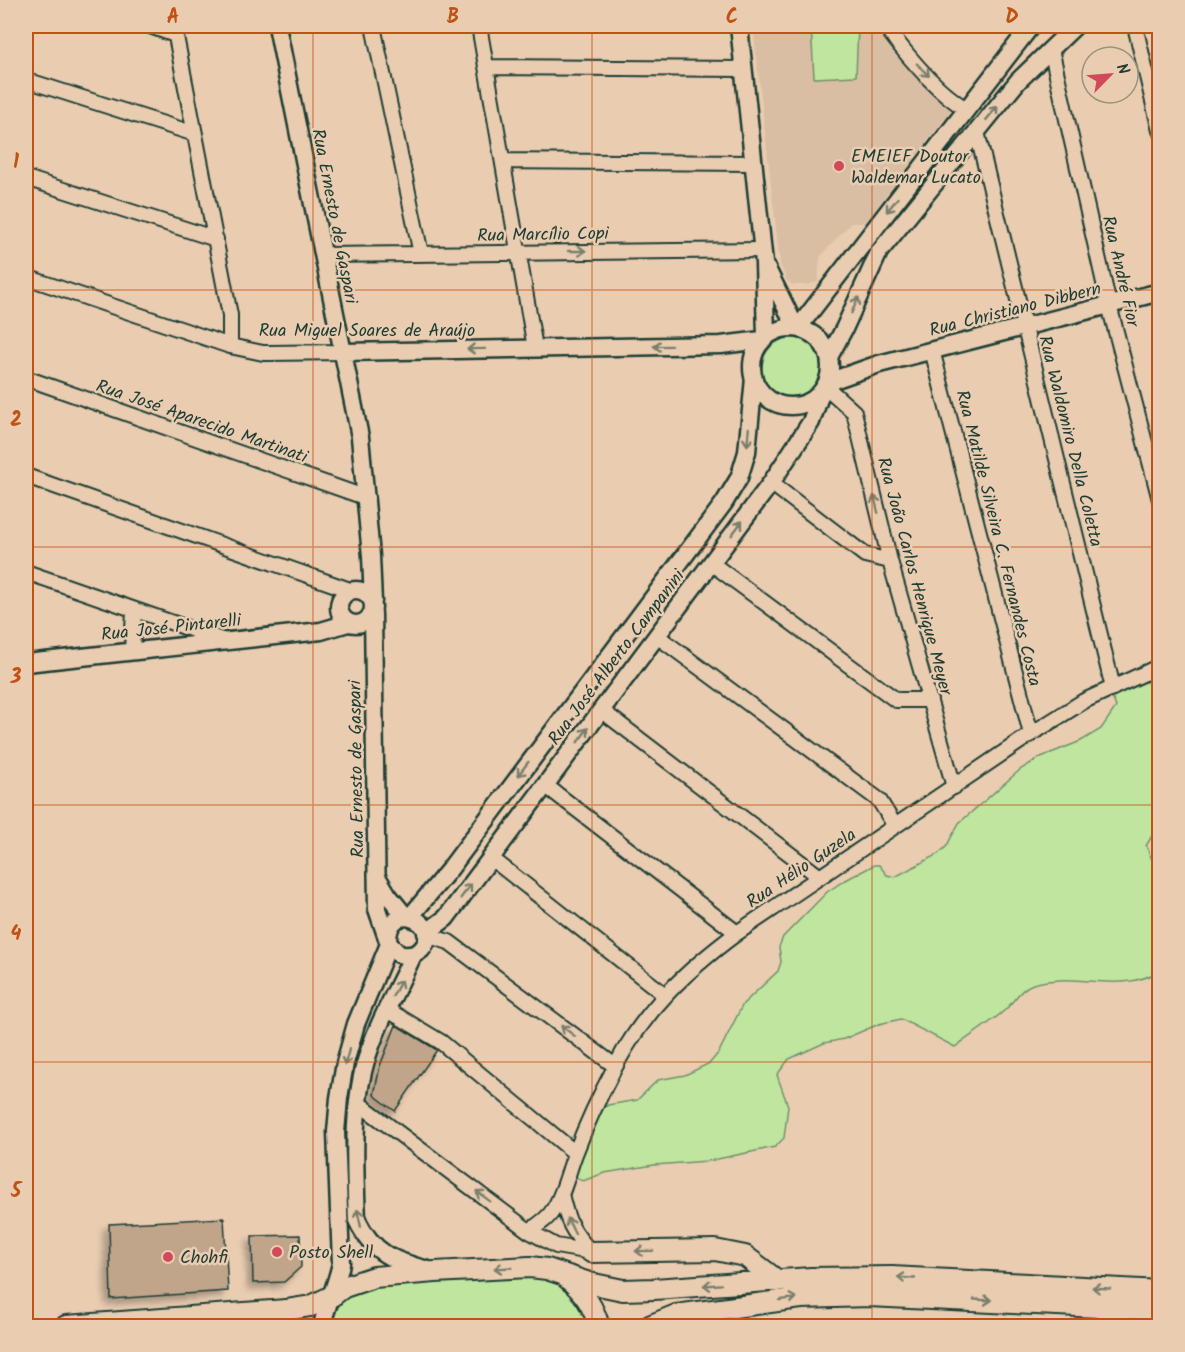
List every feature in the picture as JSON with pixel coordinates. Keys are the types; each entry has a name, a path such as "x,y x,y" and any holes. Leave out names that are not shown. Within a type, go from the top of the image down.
{"main road":[{"path":"591,1252 715,1250 745,1256 778,1281"},
{"path":"66,1326 286,1310 311,1306 345,1287 374,1277 530,1267 561,1273 589,1284 623,1290 892,1277 1160,1291"},
{"path":"561,1273 583,1293 593,1307 599,1326"},
{"path":"649,1326 676,1315 801,1298 880,1296 1160,1310"}],"street":[{"path":"150,26 175,30 231,315 230,346"},
{"name":"Rua Ernesto de Gaspari","path":"277,26 360,437 367,498 373,608 377,909 388,942"},
{"path":"373,26 421,254"},
{"path":"479,26 535,348"},
{"path":"739,26 763,256 764,338"},
{"path":"885,26 902,48 954,102 966,110"},
{"path":"721,345 742,356 760,391 770,400 783,405 797,406 810,402 825,387 830,360 879,252 1018,81 1075,26"},
{"path":"1135,26 1160,130"},
{"path":"797,328 1028,27"},
{"name":"Rua André Fior","path":"1051,49 1110,305 1160,500"},
{"path":"486,67 743,69"},
{"path":"26,80 195,134"},
{"name":"Rua Waldomiro Della Coletta","path":"977,132 1113,688"},
{"path":"502,161 752,162"},
{"path":"26,178 216,239"},
{"name":"Rua Marcílio Copi","path":"323,255 518,251 763,256"},
{"path":"763,256 797,328"},
{"name":"Rua Miguel Soares de Araújo","path":"26,277 230,346 263,353 721,345 764,338"},
{"name":"Rua Christiano Dibbern","path":"825,387 879,364 1160,292"},
{"path":"753,375 752,360 756,349 764,338 785,328 797,328 812,334 823,344 830,360"},
{"name":"Rua Matilde Silveira C. Fernandes Costa","path":"932,350 1031,734"},
{"name":"Rua Christiano Dibbern","path":"830,360 879,364"},
{"name":"Rua José Alberto Campanini","path":"408,917 448,870 724,503 739,478 747,452 753,375"},
{"name":"Rua José Aparecido Martinati","path":"26,378 367,498"},
{"name":"Rua José Alberto Campanini","path":"426,934 446,918 771,483 812,422 825,387"},
{"name":"Rua João Carlos Henrique Meyer","path":"825,387 854,412 890,561 954,787"},
{"path":"26,476 350,592 367,593 373,608 366,621 348,620 339,604 350,592"},
{"path":"771,483 865,555 890,561"},
{"name":"Rua Ernesto de Gaspari","path":"350,592 371,556"},
{"path":"711,563 896,700 930,700"},
{"path":"26,572 225,642"},
{"path":"132,651 134,610"},
{"name":"Rua Ernesto de Gaspari","path":"348,620 374,661"},
{"name":"Rua José Pintarelli","path":"26,663 321,631 348,620"},
{"path":"657,636 879,800 895,826"},
{"name":"Rua Hélio Guzela","path":"530,1231 554,1210 575,1153 615,1066 641,1025 665,995 698,962 737,933 1031,734 1084,702 1160,666"},
{"path":"601,710 820,877"},
{"path":"545,785 737,933"},
{"path":"491,858 665,995"},
{"name":"Rua Ernesto de Gaspari","path":"377,876 388,895 408,917"},
{"path":"322,1326 341,1263 336,1132 345,1063 356,1024 388,942 388,932 398,919 408,917 418,920 423,926 426,934 425,943 420,951 413,955 386,1009 365,1064 357,1102 357,1220 364,1235 380,1252 398,1262 435,1272"},
{"path":"426,934 449,942 615,1066"},
{"path":"388,942 399,954 413,955"},
{"path":"386,1009 441,1042 575,1153"},
{"path":"357,1102 530,1231 556,1246 591,1252"},
{"path":"561,1194 567,1220 575,1235 591,1252"}],"shaded area":[{"name":"EMEIEF Doutor Waldemar Lucato","path":"753,26 878,26 896,51 953,108 865,223 851,223 820,257 818,282 806,285 793,285 787,281 780,264"}],"green space":[{"path":"811,26 858,26 856,76 814,78"},
{"path":"786,338 798,338 809,343 817,351 822,368 820,380 809,393 798,398 786,398 775,393 767,385 762,374 762,362 767,351 775,343"},
{"path":"1154,664 1159,665 1159,824 1146,846 1159,875 1159,971 1144,978 1129,981 1065,980 1033,984 1022,991 1000,1014 955,1047 901,1019 879,1024 844,1039 824,1043 789,1059 777,1075 788,1106 784,1138 775,1147 708,1161 654,1165 604,1173 583,1181 578,1179 574,1172 594,1114 608,1105 637,1100 658,1080 685,1075 710,1063 719,1052 743,1004 778,971 781,962 779,947 783,937 827,892 874,865 879,865 887,875 895,877 938,854 946,847 959,823 1021,769 1101,729 1116,707 1111,688 1118,678 1123,674"},
{"path":"544,1276 574,1295 590,1326 330,1326 335,1312 343,1301 366,1285"}],"building":[{"path":"396,1025 437,1050 395,1111 374,1095 380,1066"},
{"name":"Chohfi","path":"224,1218 228,1291 111,1299 109,1224"},
{"name":"Posto Shell","path":"300,1235 301,1267 284,1282 253,1283 252,1236"}],"place":[{"name":"EMEIEF Doutor Waldemar Lucato","path":"839,166"},
{"name":"Posto Shell","path":"277,1252"},
{"name":"Chohfi","path":"168,1257"}]}
